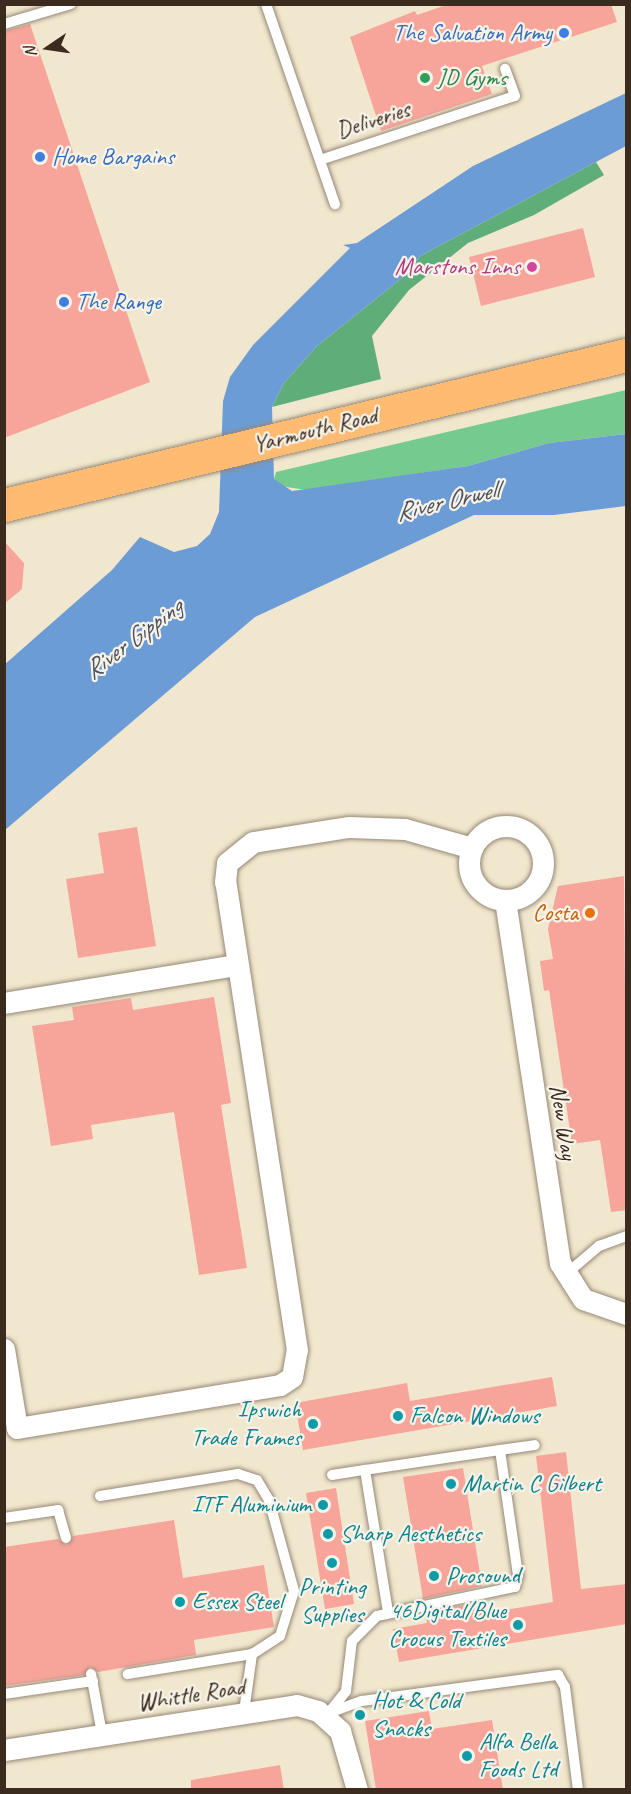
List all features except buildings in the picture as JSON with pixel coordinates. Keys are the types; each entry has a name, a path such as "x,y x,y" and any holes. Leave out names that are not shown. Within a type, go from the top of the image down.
{"main road":[{"name":"Yarmouth Road","path":"4,505 627,355"}],"street":[{"path":"505,825 526,831 540,847 539,879 525,894 505,900 478,887 469,868 472,848 485,832 505,825"},
{"path":"4,1349 11,1429 280,1385 295,1372 297,1350 237,965 225,872 244,846 314,831 374,826 472,848"},
{"name":"New Way","path":"505,900 552,1224 565,1275 583,1299 627,1314"},
{"path":"4,1003 237,965"},
{"name":"Whittle Road","path":"4,1750 244,1712 297,1706 326,1716"},
{"path":"326,1716 348,1744 354,1765 357,1790"}],"lane":[{"path":"4,24 71,4"},
{"path":"266,4 335,204"},
{"name":"Deliveries","path":"320,160 515,96 505,69"},
{"path":"565,1275 599,1246 627,1236"},
{"path":"332,1475 535,1445"},
{"path":"326,1716 346,1691 352,1641 366,1625 388,1612 515,1587 519,1575 500,1450"},
{"path":"365,1470 388,1612"},
{"path":"100,1496 238,1474 257,1480 269,1500 294,1591 280,1636 252,1654 128,1674"},
{"path":"4,1518 58,1510 66,1538"},
{"path":"244,1712 252,1654"},
{"path":"326,1716 362,1701 551,1673 565,1687 578,1790"},
{"path":"4,1694 92,1677 102,1734"}],"green space":[{"path":"596,162 604,175 534,215 468,243 409,290 372,336 381,379 272,407 284,383 317,346 408,273 420,256"},
{"path":"626,390 626,434 549,443 468,466 306,490 280,486 274,479 276,472"}],"water":[{"path":"626,93 626,146 420,256 408,273 317,346 284,383 272,407 274,479 292,491 468,466 549,443 626,434 626,506 554,515 474,515 255,617 5,830 4,665 112,570 140,537 174,552 197,546 210,534 219,512 223,401 230,377 253,345 350,248 343,245 357,243 473,166"}],"place":[{"name":"The Salvation Army","path":"564,33"},
{"name":"JD Gyms","path":"425,78"},
{"name":"Home Bargains","path":"40,157"},
{"name":"Marstons Inns","path":"532,267"},
{"name":"The Range","path":"64,302"},
{"name":"Costa","path":"590,913"},
{"name":"Falcon Windows","path":"398,1416"},
{"name":"Ipswich Trade Frames","path":"313,1424"},
{"name":"Martin C Gilbert","path":"451,1484"},
{"name":"ITF Aluminium","path":"323,1505"},
{"name":"Sharp Aesthetics","path":"328,1534"},
{"name":"Printing Supplies","path":"332,1563"},
{"name":"Prosound","path":"434,1576"},
{"name":"Essex Steel","path":"180,1602"},
{"name":"46Digital/Blue Crocus Textiles","path":"518,1625"},
{"name":"Hot & Cold Snacks","path":"360,1715"},
{"name":"Alfa Bella Foods Ltd","path":"467,1756"}],"water label":[{"name":"River Orwell","path":"447,501"},
{"name":"River Gipping","path":"133,639"}]}
